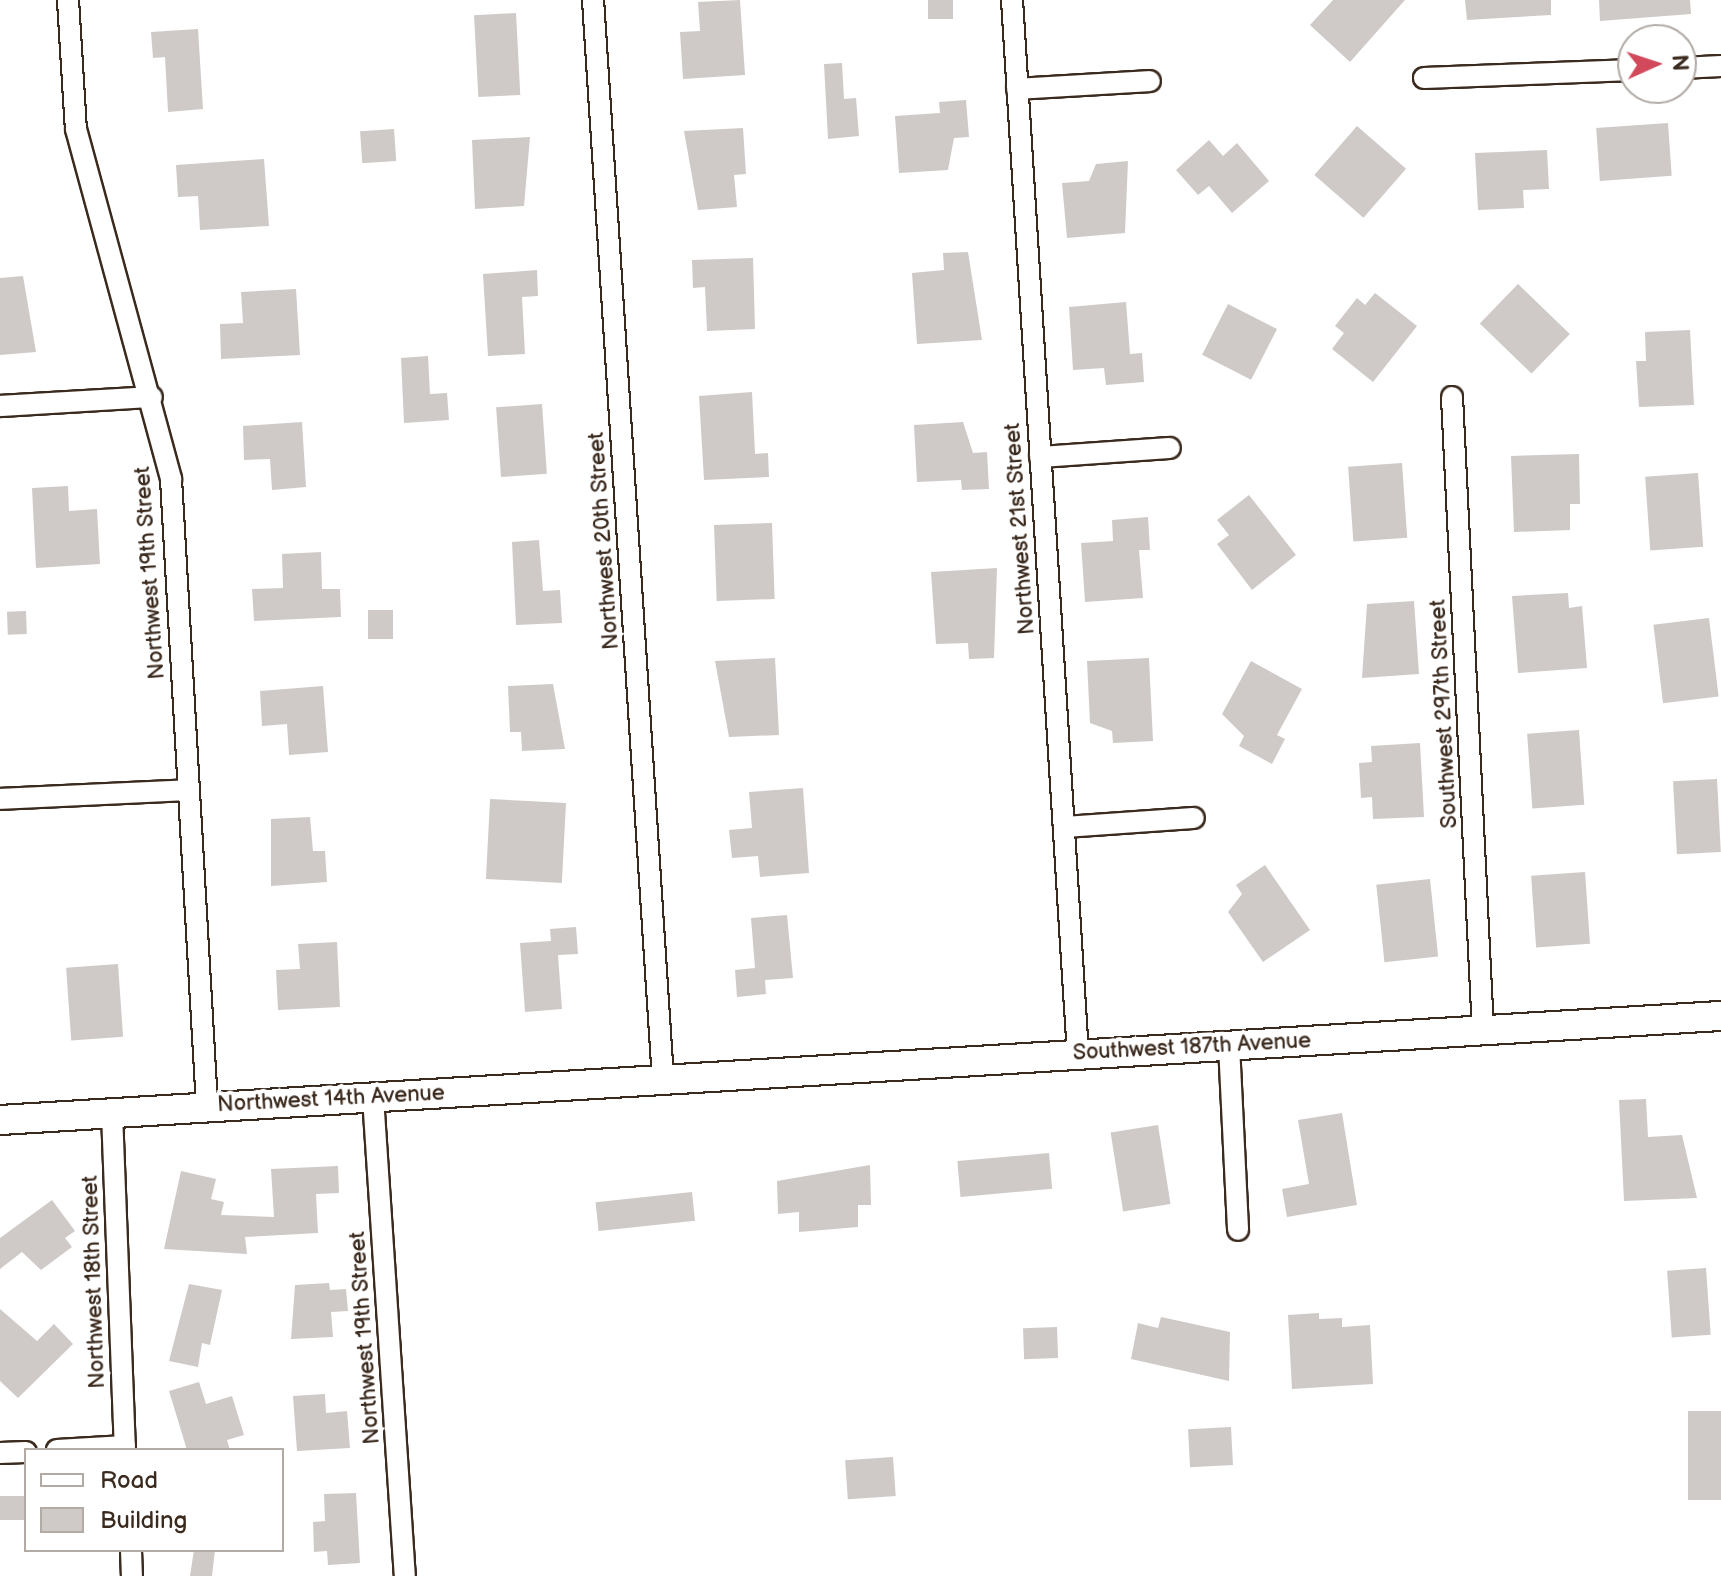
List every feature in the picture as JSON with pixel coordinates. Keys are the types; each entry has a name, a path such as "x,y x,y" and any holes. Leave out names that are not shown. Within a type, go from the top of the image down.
{"street":[{"name":"Northwest 19th Street","path":"68,0 76,129 152,397 171,479 207,1106"},
{"name":"Northwest 20th Street","path":"593,0 663,1079"},
{"name":"Northwest 21st Street","path":"1012,0 1078,1054"},
{"path":"1697,67 1721,66"},
{"path":"1424,78 1617,71"},
{"path":"1017,89 1150,81"},
{"path":"0,406 152,397"},
{"name":"Southwest 297th Street","path":"1452,397 1483,1030"},
{"path":"1040,457 1170,448"},
{"path":"0,799 189,790"},
{"path":"1064,827 1194,818"},
{"name":"Southwest 187th Avenue","path":"663,1079 1721,1016"},
{"path":"1229,1045 1238,1230"},
{"name":"Northwest 14th Avenue","path":"0,1120 663,1079"},
{"name":"Northwest 19th Street","path":"373,1097 405,1576"},
{"name":"Northwest 18th Street","path":"112,1113 125,1448"},
{"path":"0,1453 24,1452"},
{"path":"131,1552 132,1576"}],"building":[{"path":"740,0 745,75 683,79 680,32 700,31 698,2"},
{"path":"928,0 953,0 953,19 928,19"},
{"path":"1333,0 1405,0 1350,62 1310,25"},
{"path":"1465,0 1551,0 1551,15 1467,20"},
{"path":"1599,0 1690,0 1691,14 1600,21"},
{"path":"516,13 520,95 478,97 474,15"},
{"path":"198,29 203,109 168,112 165,57 153,58 151,32"},
{"path":"842,63 844,99 856,98 859,136 828,139 824,64"},
{"path":"966,100 969,137 954,138 948,170 899,173 895,116 940,113 939,102"},
{"path":"1668,123 1672,176 1600,181 1596,128"},
{"path":"1357,126 1406,169 1363,218 1314,175"},
{"path":"743,128 746,174 734,175 737,207 698,210 684,131"},
{"path":"394,129 396,161 362,163 360,131"},
{"path":"530,137 524,206 475,209 472,140"},
{"path":"1209,140 1223,156 1237,143 1269,181 1232,213 1209,186 1198,195 1176,170"},
{"path":"1547,150 1549,189 1523,190 1524,208 1478,210 1475,153"},
{"path":"264,159 269,226 200,230 198,196 178,197 176,165"},
{"path":"1128,161 1125,233 1067,238 1062,183 1089,181 1096,164"},
{"path":"968,252 982,340 917,344 912,273 944,270 943,253"},
{"path":"753,258 755,329 707,331 705,287 693,288 692,260"},
{"path":"537,270 538,296 522,297 525,354 488,356 483,274"},
{"path":"23,276 36,352 0,355 0,278"},
{"path":"1518,284 1570,334 1532,374 1480,324"},
{"path":"296,289 300,355 221,359 220,324 243,323 241,292"},
{"path":"1375,293 1417,326 1373,382 1332,349 1344,333 1335,326 1357,298 1365,305"},
{"path":"1126,302 1130,354 1142,353 1144,382 1106,385 1104,368 1073,370 1069,307"},
{"path":"1228,304 1277,329 1251,380 1202,355"},
{"path":"1690,330 1694,405 1639,407 1636,361 1646,361 1645,332"},
{"path":"428,356 430,394 447,393 449,420 404,423 401,358"},
{"path":"752,392 755,454 768,453 769,477 704,480 699,396"},
{"path":"542,404 547,474 501,477 496,407"},
{"path":"302,422 306,487 272,490 270,459 244,460 243,426"},
{"path":"963,422 973,453 987,452 989,489 962,490 961,480 917,482 914,425"},
{"path":"1579,454 1580,504 1570,504 1570,530 1514,532 1511,456"},
{"path":"1402,463 1407,538 1353,542 1348,467"},
{"path":"1698,473 1703,547 1650,551 1645,477"},
{"path":"68,486 69,511 97,509 100,564 36,568 32,488"},
{"path":"1249,495 1296,555 1252,590 1217,544 1229,535 1217,520"},
{"path":"1148,517 1150,550 1139,550 1143,598 1085,602 1081,543 1113,541 1112,520"},
{"path":"772,523 775,599 717,601 714,525"},
{"path":"539,540 543,591 560,590 562,623 516,625 512,542"},
{"path":"321,552 322,589 340,589 341,617 254,621 252,589 283,588 282,554"},
{"path":"997,568 994,658 969,659 968,643 936,644 931,572"},
{"path":"1568,593 1569,608 1582,606 1587,668 1518,673 1512,596"},
{"path":"1414,601 1419,674 1362,678 1367,604"},
{"path":"368,610 393,610 393,639 368,639"},
{"path":"26,611 27,634 8,635 7,612"},
{"path":"1709,618 1719,696 1663,703 1653,625"},
{"path":"775,658 779,735 729,737 715,661"},
{"path":"1149,658 1153,741 1113,743 1112,731 1090,723 1087,661"},
{"path":"1251,661 1302,689 1277,735 1285,739 1272,764 1239,746 1244,736 1222,714"},
{"path":"553,684 565,749 522,751 521,732 510,732 508,686"},
{"path":"323,686 328,752 289,755 287,724 262,726 260,691"},
{"path":"1579,730 1584,805 1532,808 1527,734"},
{"path":"1420,743 1424,817 1373,819 1372,797 1361,798 1359,763 1372,762 1371,746"},
{"path":"1717,779 1721,852 1677,854 1673,781"},
{"path":"803,788 809,873 760,877 758,856 732,858 729,830 752,828 749,792"},
{"path":"490,799 566,803 562,883 486,879"},
{"path":"310,817 313,851 325,851 327,882 271,886 271,819"},
{"path":"1265,865 1310,930 1263,962 1228,912 1242,894 1236,885"},
{"path":"1585,872 1590,944 1536,948 1531,876"},
{"path":"1430,879 1438,957 1384,962 1376,885"},
{"path":"787,915 793,978 765,980 766,994 737,997 735,970 755,968 751,918"},
{"path":"576,927 578,954 558,955 562,1009 525,1012 520,943 551,941 550,929"},
{"path":"337,942 340,1007 278,1010 276,970 300,969 298,944"},
{"path":"118,964 123,1037 71,1040 66,968"},
{"path":"1646,1099 1648,1137 1682,1135 1697,1198 1624,1201 1619,1100"},
{"path":"1342,1113 1357,1205 1287,1217 1282,1189 1309,1184 1298,1120"},
{"path":"1158,1125 1171,1204 1123,1212 1111,1133"},
{"path":"1049,1153 1052,1189 960,1197 957,1161"},
{"path":"870,1165 871,1205 858,1205 858,1227 799,1232 799,1212 778,1214 777,1181"},
{"path":"338,1166 339,1193 316,1194 318,1233 245,1237 247,1254 164,1249 181,1171 216,1179 211,1199 224,1202 221,1215 274,1217 271,1169"},
{"path":"692,1192 695,1221 599,1231 596,1202"},
{"path":"52,1200 75,1231 65,1238 72,1247 41,1270 22,1252 0,1269 0,1238"},
{"path":"1706,1268 1711,1335 1672,1338 1667,1271"},
{"path":"329,1283 330,1290 346,1289 348,1311 331,1312 333,1337 291,1339 295,1285"},
{"path":"189,1284 222,1290 210,1345 202,1343 198,1367 169,1361"},
{"path":"0,1309 37,1341 54,1324 73,1344 18,1398 0,1381"},
{"path":"1319,1313 1319,1319 1342,1318 1342,1327 1370,1325 1373,1384 1292,1389 1288,1315"},
{"path":"1161,1317 1230,1332 1229,1381 1131,1359 1138,1323 1158,1328"},
{"path":"1057,1327 1058,1358 1024,1359 1023,1328"},
{"path":"199,1382 206,1404 232,1396 244,1435 227,1440 229,1448 186,1448 169,1391"},
{"path":"325,1394 326,1413 347,1411 350,1448 297,1451 293,1396"},
{"path":"1688,1411 1721,1411 1721,1500 1688,1500"},
{"path":"1231,1427 1233,1465 1190,1467 1188,1429"},
{"path":"893,1457 896,1496 848,1499 845,1460"},
{"path":"356,1493 360,1563 328,1565 327,1551 314,1552 313,1522 325,1521 324,1494"},
{"path":"0,1496 24,1496 24,1520 0,1520"},
{"path":"194,1552 215,1552 212,1576 190,1576"}]}
